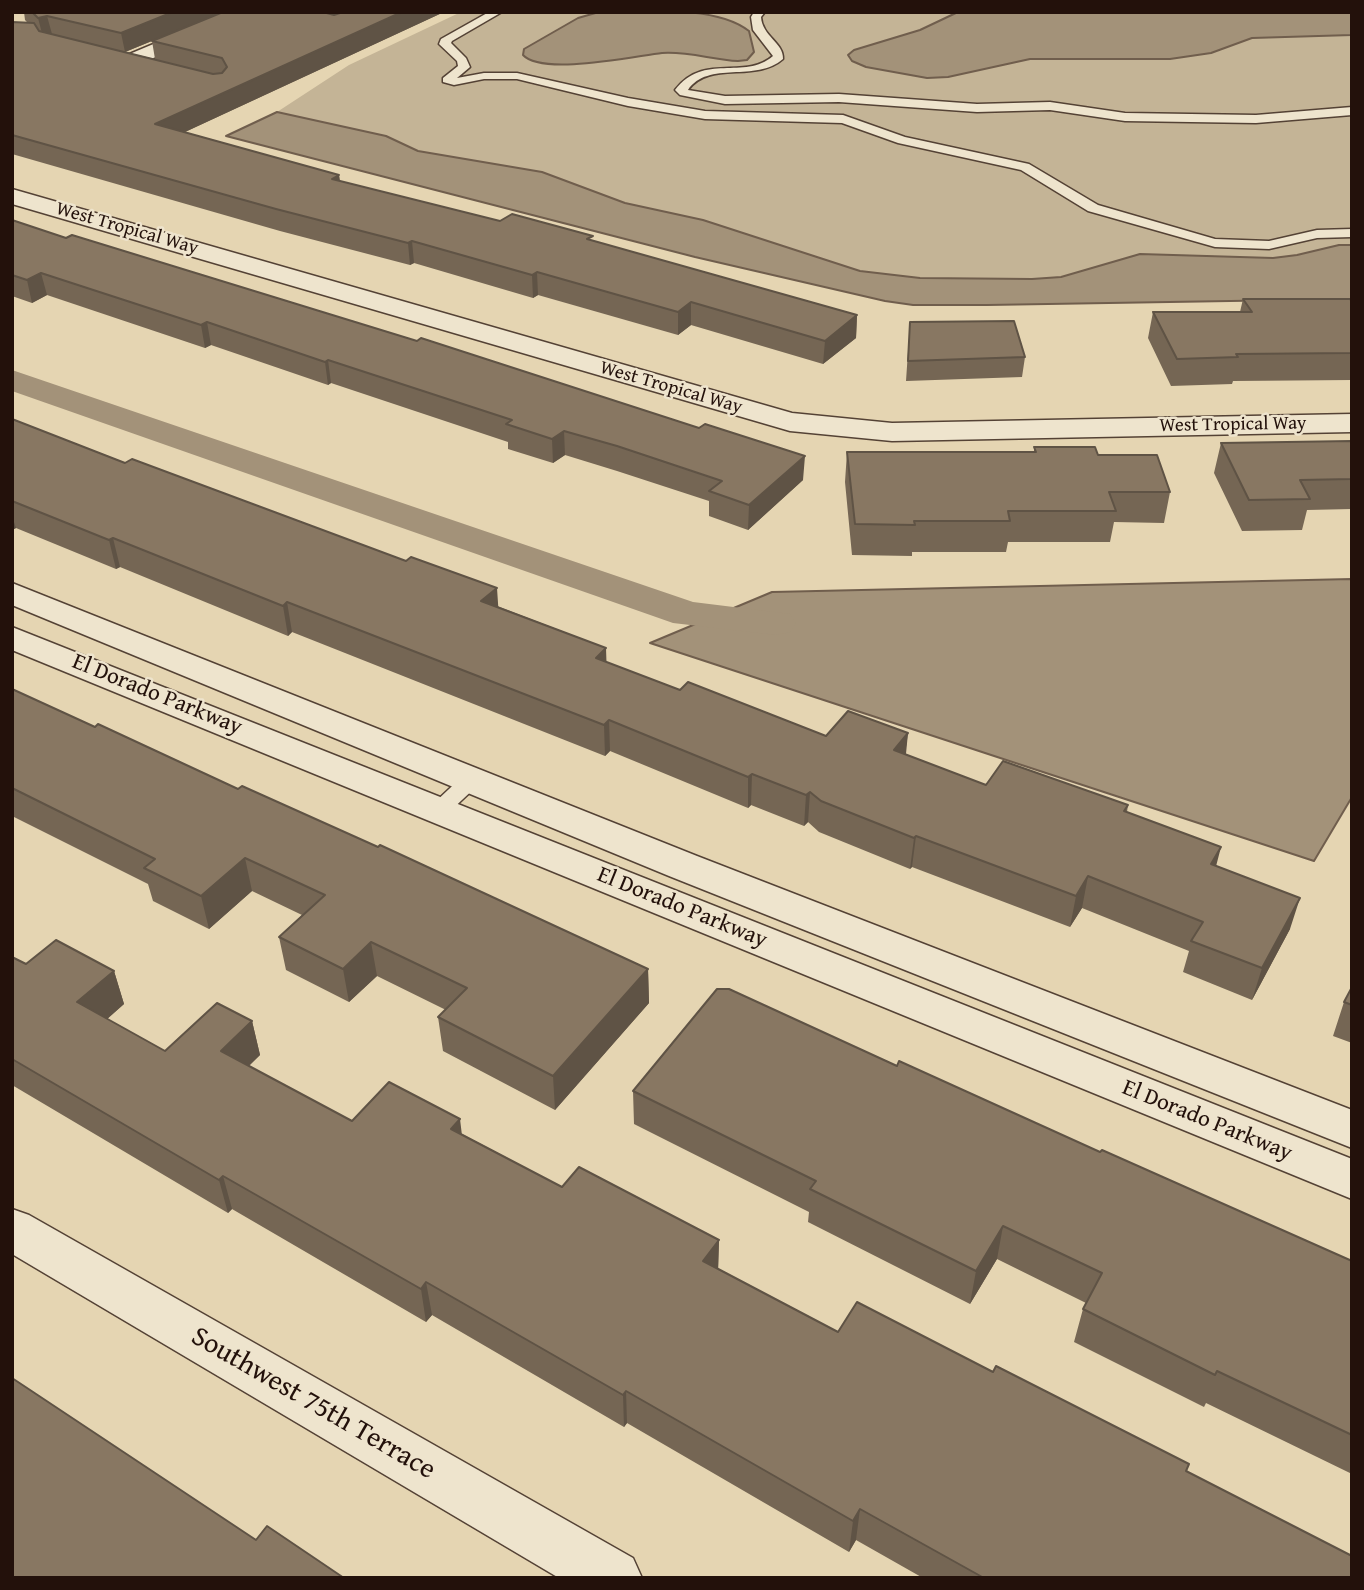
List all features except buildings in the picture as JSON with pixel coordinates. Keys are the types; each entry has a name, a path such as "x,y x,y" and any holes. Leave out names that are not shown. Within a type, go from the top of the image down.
{"street":[{"path":"127,62 248,12"},
{"path":"102,56 166,72"},
{"name":"West Tropical Way","path":"12,196 790,422 892,432 1352,423"},
{"name":"El Dorado Parkway","path":"12,593 682,866 1352,1130"},
{"name":"El Dorado Parkway","path":"12,637 1352,1180"},
{"name":"Southwest 75th Terrace","path":"12,1229 613,1578"}],"lane":[{"path":"497,12 447,40 445,44 462,60 464,68 447,80 454,82 484,76 517,76 628,102 705,115 843,119 902,140 988,156 1025,167 1093,208 1215,243 1269,245 1317,234 1352,233"},
{"path":"761,12 756,17 755,24 762,38 777,51 779,57 776,61 755,68 704,73 684,84 681,90 684,93 726,100 839,98 977,108 1050,106 1125,117 1256,119 1352,111"},
{"path":"439,810 472,779"}],"shaded area":[{"path":"677,11 717,17 735,22 749,31 754,52 747,60 738,61 662,53 568,64 533,61 523,55 524,49 578,18 599,12"},
{"path":"461,12 1352,12 1352,245 1272,258 1140,254 1061,277 1032,279 920,278 860,271 703,220 625,203 542,172 418,151 386,136 277,112 349,65"},
{"path":"958,12 1352,12 1352,35 1252,38 1211,53 1170,59 1030,59 948,77 927,78 866,67 852,61 848,55 854,50 920,30"},
{"path":"277,112 386,136 418,151 542,172 625,203 703,220 860,271 920,278 1032,279 1061,277 1140,254 1273,258 1339,245 1352,245 1352,299 987,305 913,305 885,301 695,257 226,136"},
{"path":"1352,579 1352,797 1314,861 650,643 772,592"}],"waterway":[{"path":"12,380 687,614 776,623"}]}
